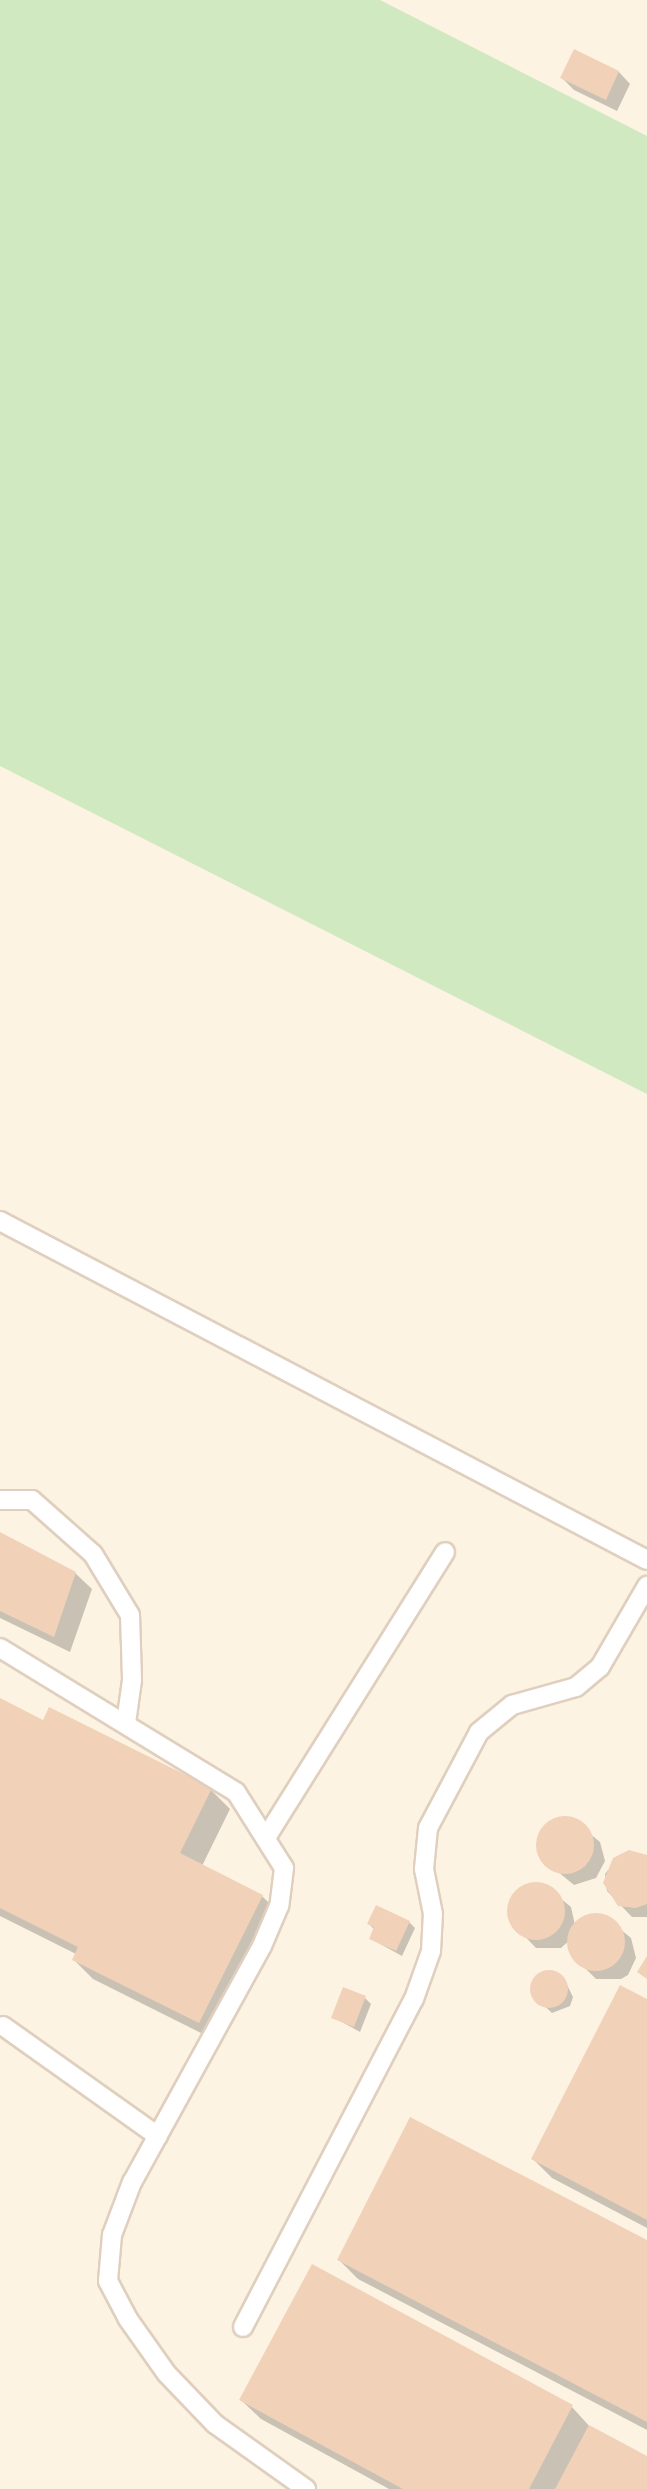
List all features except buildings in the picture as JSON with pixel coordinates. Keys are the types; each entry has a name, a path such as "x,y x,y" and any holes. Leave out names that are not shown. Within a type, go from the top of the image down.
{"lane":[{"path":"0,1221 647,1560"},
{"path":"0,1500 32,1500 93,1554 130,1615 132,1680 126,1723"},
{"path":"267,1836 445,1552"},
{"path":"243,2327 414,1999 431,1951 433,1914 424,1869 428,1828 479,1732 512,1705 576,1687 600,1667 647,1586"},
{"path":"0,1648 236,1792 267,1836 284,1868 279,1906 262,1946 132,2182 112,2235 108,2281 128,2319 167,2374 214,2424 306,2489"},
{"path":"3,2026 158,2136"}],"green space":[{"path":"0,0 380,0 647,136 647,1094 0,766"}]}
